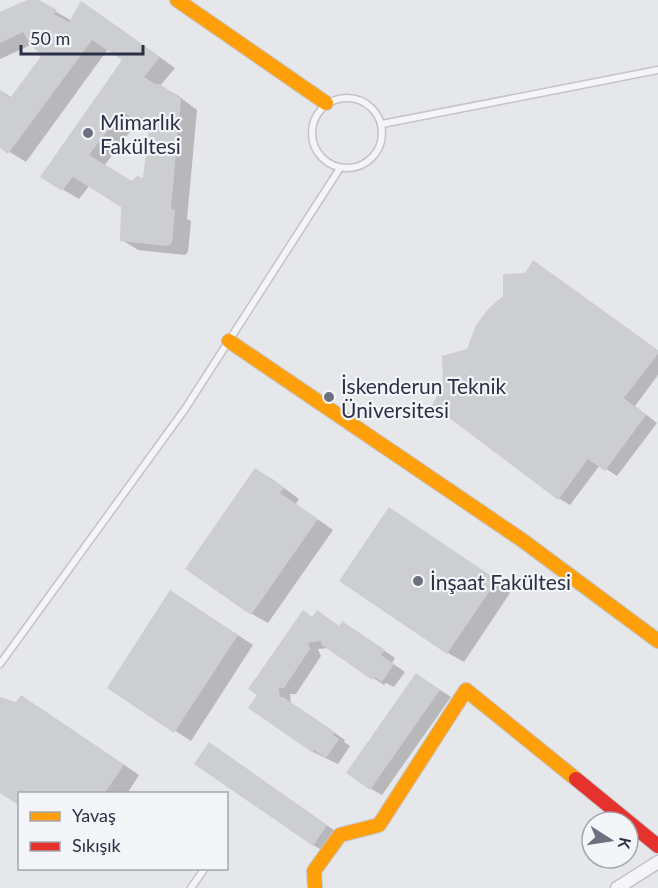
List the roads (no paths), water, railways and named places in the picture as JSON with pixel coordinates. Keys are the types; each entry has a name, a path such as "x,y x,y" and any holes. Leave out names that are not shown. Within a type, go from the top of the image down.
{"street":[{"path":"177,0 326,104"},
{"path":"229,341 522,540 658,640"},
{"path":"315,888 314,871 340,836 379,825 466,690 658,846"},
{"path":"617,888 658,862"}],"lane":[{"path":"382,124 658,70"},
{"path":"337,98 360,99 370,105 382,124 383,136 380,147 373,157 352,168 340,168 329,164 314,146 311,134 318,112 337,98"},
{"path":"0,664 185,409 340,168"},
{"path":"191,888 204,870"}],"place":[{"name":"Mimarlık Fakültesi","path":"88,133"},
{"name":"İskenderun Teknik Üniversitesi","path":"329,397"},
{"name":"İnşaat Fakültesi","path":"418,581"}]}
